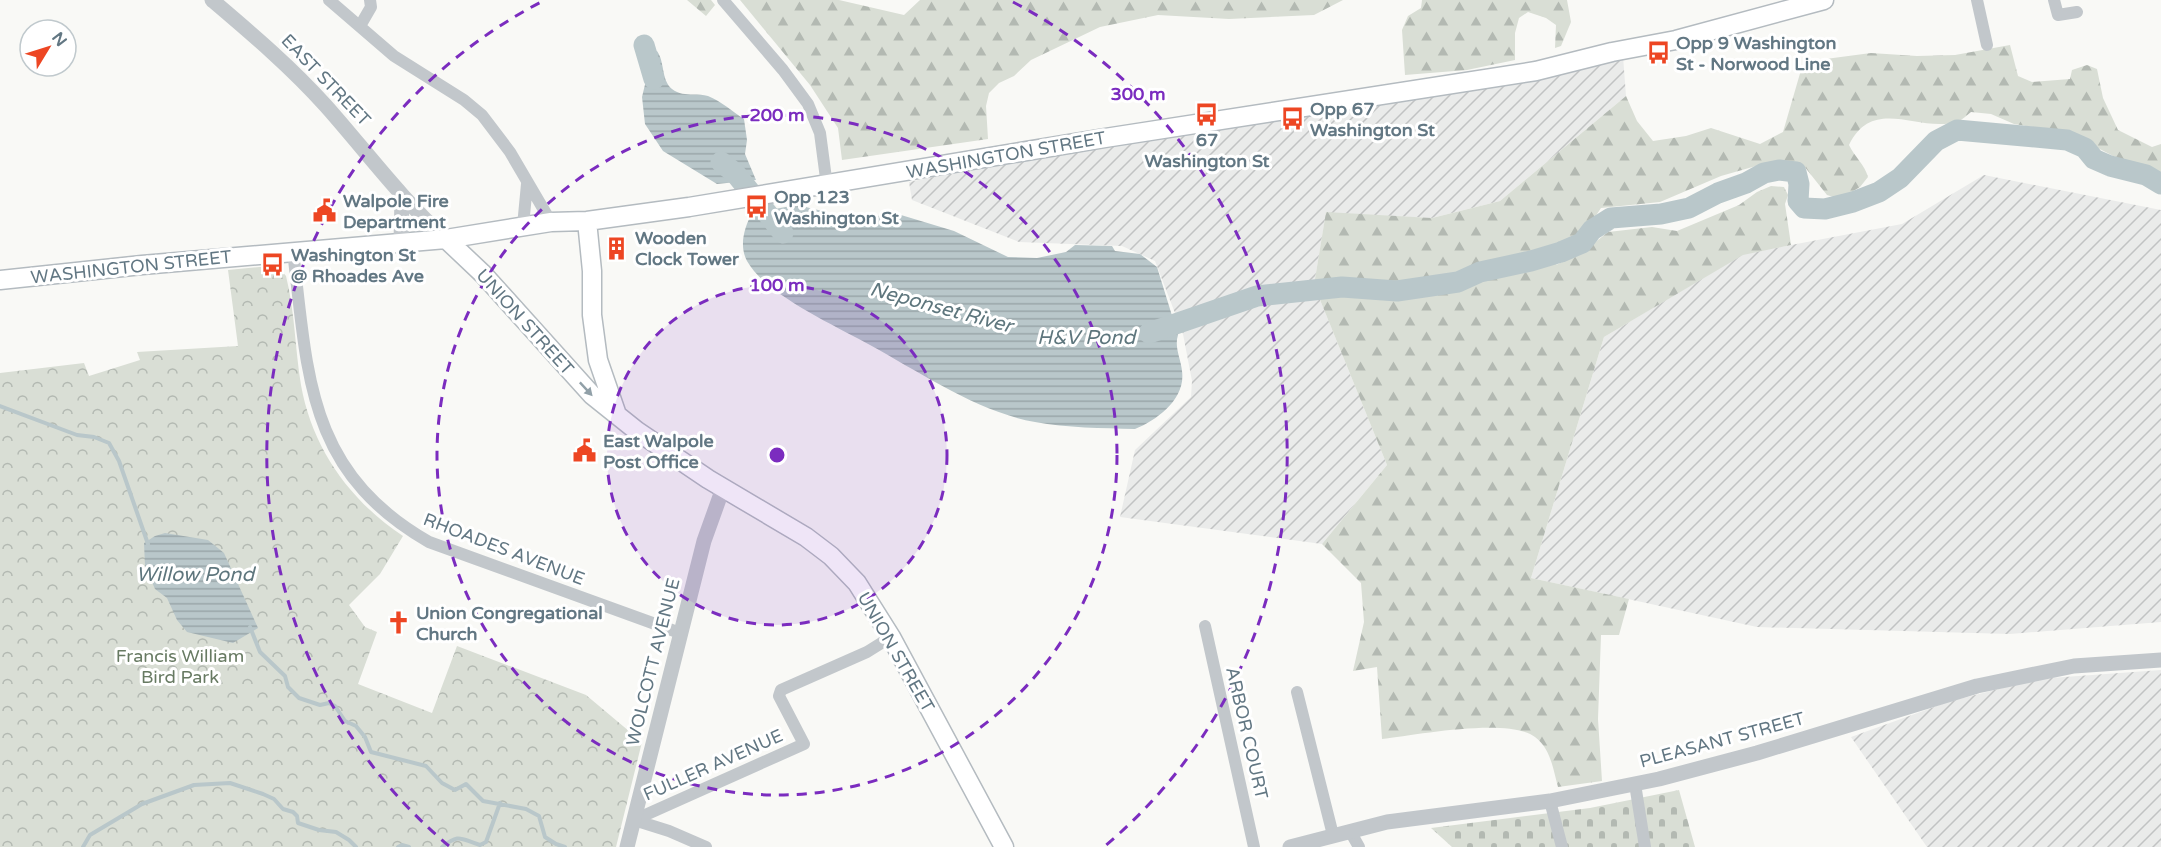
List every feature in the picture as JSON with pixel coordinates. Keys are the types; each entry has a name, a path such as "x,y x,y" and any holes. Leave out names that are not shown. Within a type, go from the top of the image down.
{"main road":[{"name":"WASHINGTON STREET","path":"0,280 142,264 446,239 551,222 587,221 706,205 1536,70 1676,40 1824,0"},
{"path":"587,221 592,271 592,315 598,360 617,414"},
{"name":"UNION STREET","path":"446,239 483,274 592,395 637,431 723,488 807,537 831,556 857,583 891,637 1004,847"}],"street":[{"name":"EAST STREET","path":"212,0 287,65 368,153 402,197 446,239"},
{"path":"329,0 394,56 464,100 483,115 510,152 551,222"},
{"path":"360,26 371,7 370,0"},
{"path":"723,0 783,70 808,104 820,133 818,187"},
{"path":"1977,0 1988,45"},
{"path":"2054,0 2058,15 2077,12"},
{"path":"523,226 527,184"},
{"path":"401,243 402,197"},
{"name":"RHOADES AVENUE","path":"293,251 314,399 324,429 345,467 380,507 404,528 429,542 680,633"},
{"name":"WOLCOTT AVENUE","path":"627,847 704,541 723,488"},
{"name":"ARBOR COURT","path":"1205,626 1254,847"},
{"name":"FULLER AVENUE","path":"634,820 804,744 779,696 781,690 867,652 891,637"},
{"name":"PLEASANT STREET","path":"1290,847 1350,831 1426,816 1550,801 1635,784 1746,756 2000,680 2074,666 2161,660"},
{"path":"1296,692 1333,835"},
{"path":"1635,784 1646,847"},
{"path":"1550,801 1562,847"},
{"path":"634,820 678,834 706,847"},
{"path":"1350,831 1359,847"}],"shaded area":[{"path":"1623,56 1626,96 1500,201 1432,218 1326,213 1314,285 1387,465 1322,544 1120,517 1135,450 1191,397 1192,381 1183,334 1155,261 1122,246 1019,242 912,200 909,182 983,167"},
{"path":"1984,175 2161,210 2161,622 2010,634 1757,627 1531,578 1604,337 1743,254 1902,224"},
{"path":"2161,670 2161,847 1927,847 1851,737 1948,702 2037,679"}],"green space":[{"path":"687,0 711,0 715,5 706,16"},
{"path":"740,0 839,0 904,15 920,0 1343,0 1314,15 1229,19 1158,15 1100,27 1031,60 1014,76 999,83 989,93 986,106 988,139 842,160 838,128 810,85"},
{"path":"1422,0 1567,0 1571,22 1561,46 1555,48 1556,25 1546,18 1528,12 1519,18 1515,33 1515,60 1467,70 1405,75 1402,30 1408,16 1421,8"},
{"path":"2010,45 2018,76 2032,82 2070,79 2072,70 2087,65 2097,69 2103,98 2118,130 2152,147 2161,144 2161,176 2113,156 2079,138 2014,124 1991,114 1971,112 1959,121 1944,124 1899,119 1871,122 1859,130 1849,145 1868,177 1860,187 1840,199 1827,195 1804,166 1783,161 1721,176 1660,202 1601,208 1587,229 1556,265 1583,252 1608,232 1652,227 1677,231 1739,205 1757,192 1771,186 1784,187 1788,195 1785,204 1791,245 1743,255 1604,337 1531,578 1629,599 1619,635 1601,635 1598,719 1602,781 1558,787 1545,747 1535,737 1522,731 1505,728 1462,729 1382,739 1377,667 1353,671 1364,622 1361,583 1322,544 1387,465 1314,285 1326,212 1432,218 1500,201 1626,96 1637,121 1653,141 1686,136 1711,128 1760,144 1783,132 1801,70 1818,60 1871,53 1917,56 1955,55"},
{"name":"Francis William Bird Park","path":"270,266 281,270 286,276 301,385 306,408 324,451 350,489 384,522 403,536 380,574 349,605 365,627 377,632 358,684 432,713 457,646 586,695 642,742 616,847 0,847 0,373 84,363 89,376 140,360 137,352 238,346 228,270"},
{"path":"1679,790 1695,847 1452,847 1431,828 1590,808"}],"water":[{"path":"657,51 666,81 672,89 685,94 708,96 744,119 747,140 745,154 756,180 717,184 663,151 645,124 642,97 648,72 637,55"},
{"name":"H&V Pond","path":"797,205 848,217 901,215 954,231 1008,257 1037,258 1066,252 1075,245 1112,246 1115,251 1140,254 1157,267 1178,335 1177,348 1182,381 1175,399 1161,414 1135,429 1072,427 1035,422 992,410 971,401 803,309 785,298 756,274 747,261 743,249 745,231 752,213"},
{"name":"Willow Pond","path":"165,533 208,540 224,553 258,628 233,643 187,632 177,620 167,598 155,589 145,566 144,543"}],"waterway":[{"name":"Neponset River","path":"644,45 654,79"},
{"name":"Neponset River","path":"1149,333 1257,296 1342,287 1397,291 1458,282 1480,272 1561,252 1582,243 1592,230 1611,218 1661,214 1689,208 1764,173 1779,170 1796,172 1799,184 1798,201 1804,208 1825,209 1853,202 1879,192 1900,178 1936,141 1957,130 2067,140 2085,148 2094,159 2110,166 2146,175 2161,184"},
{"name":"Neponset River","path":"721,162 735,173 783,233"},
{"path":"0,406 77,435 94,437 109,443 119,461 148,544"},
{"path":"250,627 260,652 285,676 288,687 299,698 320,705 329,703 335,706 345,721 356,726 365,737 371,752 426,766 442,783 455,790 466,784 483,801 526,809 539,816 545,837 565,847"},
{"path":"83,847 90,835 142,804 194,785 230,783 274,799 283,809 293,812 297,816 298,823 319,830 336,832 356,847"},
{"path":"442,847 460,838 480,845 486,842 500,803"},
{"path":"398,847 402,845 409,847"}],"place":[{"name":"Opp 9 Washington St - Norwood Line","path":"1658,53"},
{"name":"67 Washington St","path":"1207,114"},
{"name":"Opp 67 Washington St","path":"1292,119"},
{"name":"Opp 123 Washington St","path":"756,207"},
{"name":"Walpole Fire Department","path":"325,211"},
{"name":"Wooden Clock Tower","path":"617,248"},
{"name":"Washington St @ Rhoades Ave","path":"273,265"},
{"name":"East Walpole Post Office","path":"585,451"},
{"name":"Union Congregational Church","path":"398,623"}]}
